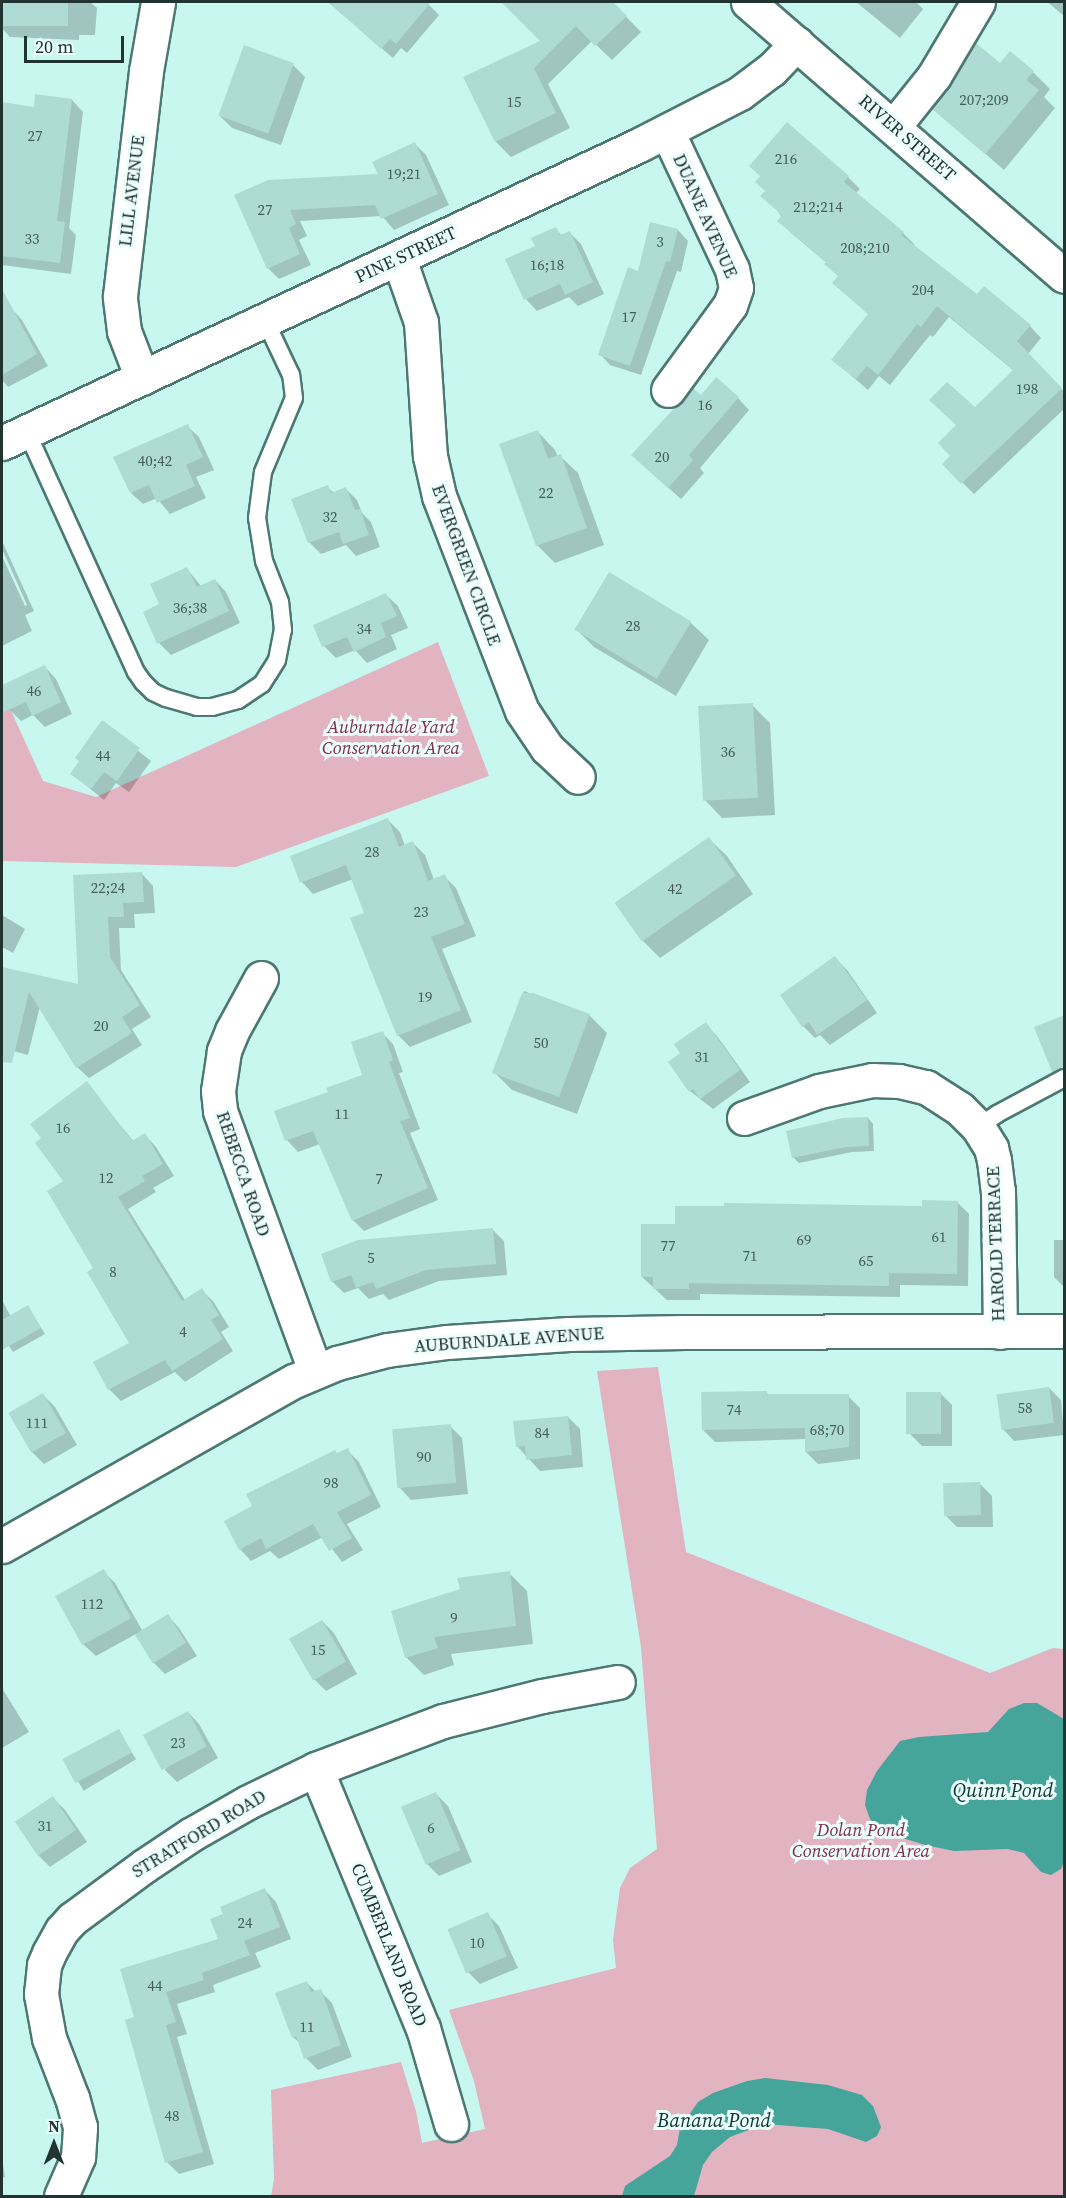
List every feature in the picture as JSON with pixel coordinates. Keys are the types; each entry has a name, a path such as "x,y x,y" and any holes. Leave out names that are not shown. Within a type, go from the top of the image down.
{"street":[{"name":"LILL AVENUE","path":"142,378 124,331 120,296 146,71 158,2"},
{"name":"RIVER STREET","path":"748,2 1065,276"},
{"path":"894,126 934,76 978,2"},
{"name":"PINE STREET","path":"14,437 399,259 667,131 754,83 797,43"},
{"name":"DUANE AVENUE","path":"667,131 732,269 736,288 730,305 668,390"},
{"name":"EVERGREEN CIRCLE","path":"399,259 421,322 430,456 439,496 522,711 547,748 578,777"},
{"name":"REBECCA ROAD","path":"261,978 231,1031 224,1052 218,1091 220,1111 315,1371"},
{"name":"HAROLD TERRACE","path":"744,1118 853,1082 887,1080 926,1087 960,1109 978,1127 991,1148 996,1173 1000,1332"},
{"name":"AUBURNDALE AVENUE","path":"2,1546 249,1405 315,1371 387,1350 526,1337 684,1332 1065,1331"},
{"name":"STRATFORD ROAD","path":"61,2196 74,2170 80,2142 77,2113 49,2038 42,2008 44,1965 62,1930 85,1908 168,1849 229,1812 316,1769 443,1721 542,1696 618,1682"},
{"name":"CUMBERLAND ROAD","path":"316,1769 423,2028 451,2124"}],"lane":[{"path":"14,437 143,682 166,698 197,707 212,707 238,700 261,684 269,673 277,660 283,630 280,602 264,561 257,518 263,472 294,398 291,375 265,320"},
{"path":"978,1127 997,1114 1065,1078"}],"green space":[{"name":"Auburndale Yard Conservation Area","path":"438,642 489,776 236,867 2,861 2,691 43,781 96,797"},
{"name":"Dolan Pond Conservation Area","path":"658,1367 686,1552 990,1673 1053,1648 1064,1649 1064,2196 271,2196 274,2179 271,2090 401,2062 416,2111 422,2143 485,2129 474,2081 449,2010 616,1968 613,1940 620,1888 630,1868 657,1849 641,1647 597,1371"}],"water":[{"name":"Quinn Pond","path":"1024,1703 1037,1703 1064,1719 1064,1861 1061,1869 1051,1875 1041,1872 1024,1853 1007,1849 954,1851 925,1845 880,1831 870,1819 865,1805 867,1790 877,1771 900,1741 919,1737 988,1732 1009,1709"},
{"name":"Banana Pond","path":"765,2078 828,2085 862,2095 873,2106 881,2127 877,2136 866,2142 828,2129 765,2124 730,2137 712,2152 703,2165 694,2196 622,2196 625,2186 670,2156 677,2145 680,2128 698,2102 713,2093 747,2081"}],"building":[{"path":"2,2 68,2 68,26 2,26"},
{"path":"329,2 431,2 396,44 390,39 381,49"},
{"path":"501,2 613,2 627,16 595,46 576,26 534,68 556,113 495,142 463,77 540,41"},
{"path":"976,43 1000,63 1010,51 1034,71 1026,80 1039,90 985,154 932,109 950,86"},
{"path":"244,45 294,63 268,134 218,115"},
{"path":"35,94 72,99 57,221 65,222 60,263 2,256 2,102 34,107"},
{"path":"787,122 849,176 844,182 904,232 901,235 977,294 984,286 1031,325 1017,341 1062,388 961,484 942,464 950,456 938,443 956,425 929,400 947,382 975,407 1013,370 937,306 921,327 917,324 878,375 867,366 856,379 831,360 868,314 832,283 838,276 824,264 826,262 777,221 782,215 760,196 765,191 755,182 760,176 749,166"},
{"path":"415,142 438,194 381,219 375,205 290,210 296,224 289,228 300,254 267,269 234,195 268,180 378,174 372,162"},
{"path":"650,222 678,229 670,262 666,261 630,366 598,355 628,267 638,271"},
{"path":"556,227 560,235 570,231 593,282 565,295 560,284 524,300 505,259 535,246 531,238"},
{"path":"2,289 37,354 2,375"},
{"path":"716,377 739,397 689,455 693,460 668,488 631,455 693,388 701,395"},
{"path":"188,424 203,457 186,465 195,486 157,503 149,485 130,493 113,457"},
{"path":"538,430 548,459 561,454 587,528 536,546 499,444"},
{"path":"328,485 331,493 346,487 355,510 360,509 369,535 343,544 339,532 308,543 291,499"},
{"path":"187,567 197,587 215,579 229,611 157,644 143,612 159,604 150,584"},
{"path":"609,572 691,621 657,679 574,629"},
{"path":"386,593 397,616 381,623 386,637 354,652 347,637 322,647 313,625"},
{"path":"45,665 61,702 32,716 26,702 2,713 2,685"},
{"path":"753,703 758,798 703,801 698,706"},
{"path":"102,720 140,748 117,781 104,772 91,789 70,774 79,761 75,758"},
{"path":"388,818 399,847 413,841 428,881 445,874 465,924 431,937 461,1010 397,1036 350,918 364,913 346,865 300,883 290,856"},
{"path":"709,837 736,876 642,941 615,903"},
{"path":"142,872 144,902 123,903 124,917 108,917 110,957 140,1005 122,1017 132,1033 76,1068 29,992 12,1063 2,1062 2,967 78,984 73,875"},
{"path":"835,956 867,1000 817,1035 809,1022 802,1027 780,995"},
{"path":"522,993 533,993 590,1014 559,1097 492,1073"},
{"path":"1065,1015 1065,1068 1052,1072 1034,1027"},
{"path":"706,1022 740,1070 700,1099 693,1089 689,1092 668,1062 680,1053 674,1044"},
{"path":"383,1031 393,1060 389,1062 410,1118 400,1121 428,1188 352,1221 313,1131 285,1141 274,1111 328,1092 326,1088 362,1075 351,1042"},
{"path":"87,1081 132,1141 145,1133 163,1164 142,1176 145,1181 118,1197 182,1301 202,1288 219,1315 211,1320 223,1339 172,1371 165,1360 108,1390 93,1362 129,1343 87,1272 93,1268 47,1191 63,1181 35,1143 41,1138 30,1124"},
{"path":"868,1117 869,1146 846,1147 792,1158 786,1131 843,1118"},
{"path":"922,1200 958,1201 957,1274 889,1273 889,1286 689,1283 689,1289 653,1289 653,1277 641,1277 641,1224 675,1224 675,1206 724,1206 724,1203 922,1206"},
{"path":"493,1228 496,1264 426,1270 376,1289 373,1282 356,1288 351,1275 331,1282 321,1254 358,1240"},
{"path":"28,1305 41,1328 2,1350 2,1320"},
{"path":"1049,1387 1054,1423 1002,1430 997,1394"},
{"path":"767,1391 767,1394 849,1394 849,1447 805,1452 805,1428 702,1430 701,1392"},
{"path":"906,1392 941,1392 941,1434 906,1434"},
{"path":"43,1393 66,1433 31,1453 8,1413"},
{"path":"568,1416 572,1455 526,1460 525,1446 516,1447 513,1421"},
{"path":"451,1424 456,1483 397,1488 392,1429"},
{"path":"348,1448 371,1495 337,1512 352,1538 329,1551 313,1524 266,1549 261,1538 239,1550 224,1521 252,1506 246,1494 335,1450 337,1453"},
{"path":"980,1482 981,1515 944,1516 943,1483"},
{"path":"104,1569 131,1618 82,1645 55,1596"},
{"path":"510,1571 516,1626 434,1637 438,1648 405,1658 391,1611 460,1589 457,1578"},
{"path":"168,1614 186,1643 153,1664 135,1635"},
{"path":"322,1620 346,1662 313,1681 289,1639"},
{"path":"188,1711 207,1746 162,1770 143,1735"},
{"path":"119,1729 132,1753 75,1783 62,1759"},
{"path":"436,1792 461,1850 426,1865 401,1807"},
{"path":"53,1796 76,1830 38,1856 15,1822"},
{"path":"265,1888 280,1927 244,1941 250,1955 202,1973 204,1980 166,1992 176,2022 166,2025 203,2152 165,2163 125,2020 134,2017 120,1969 218,1939 210,1919 223,1914 220,1907"},
{"path":"488,1912 507,1956 466,1973 447,1929"},
{"path":"307,1981 311,1992 321,1989 341,2045 304,2059 296,2036 292,2038 275,1993"}]}
